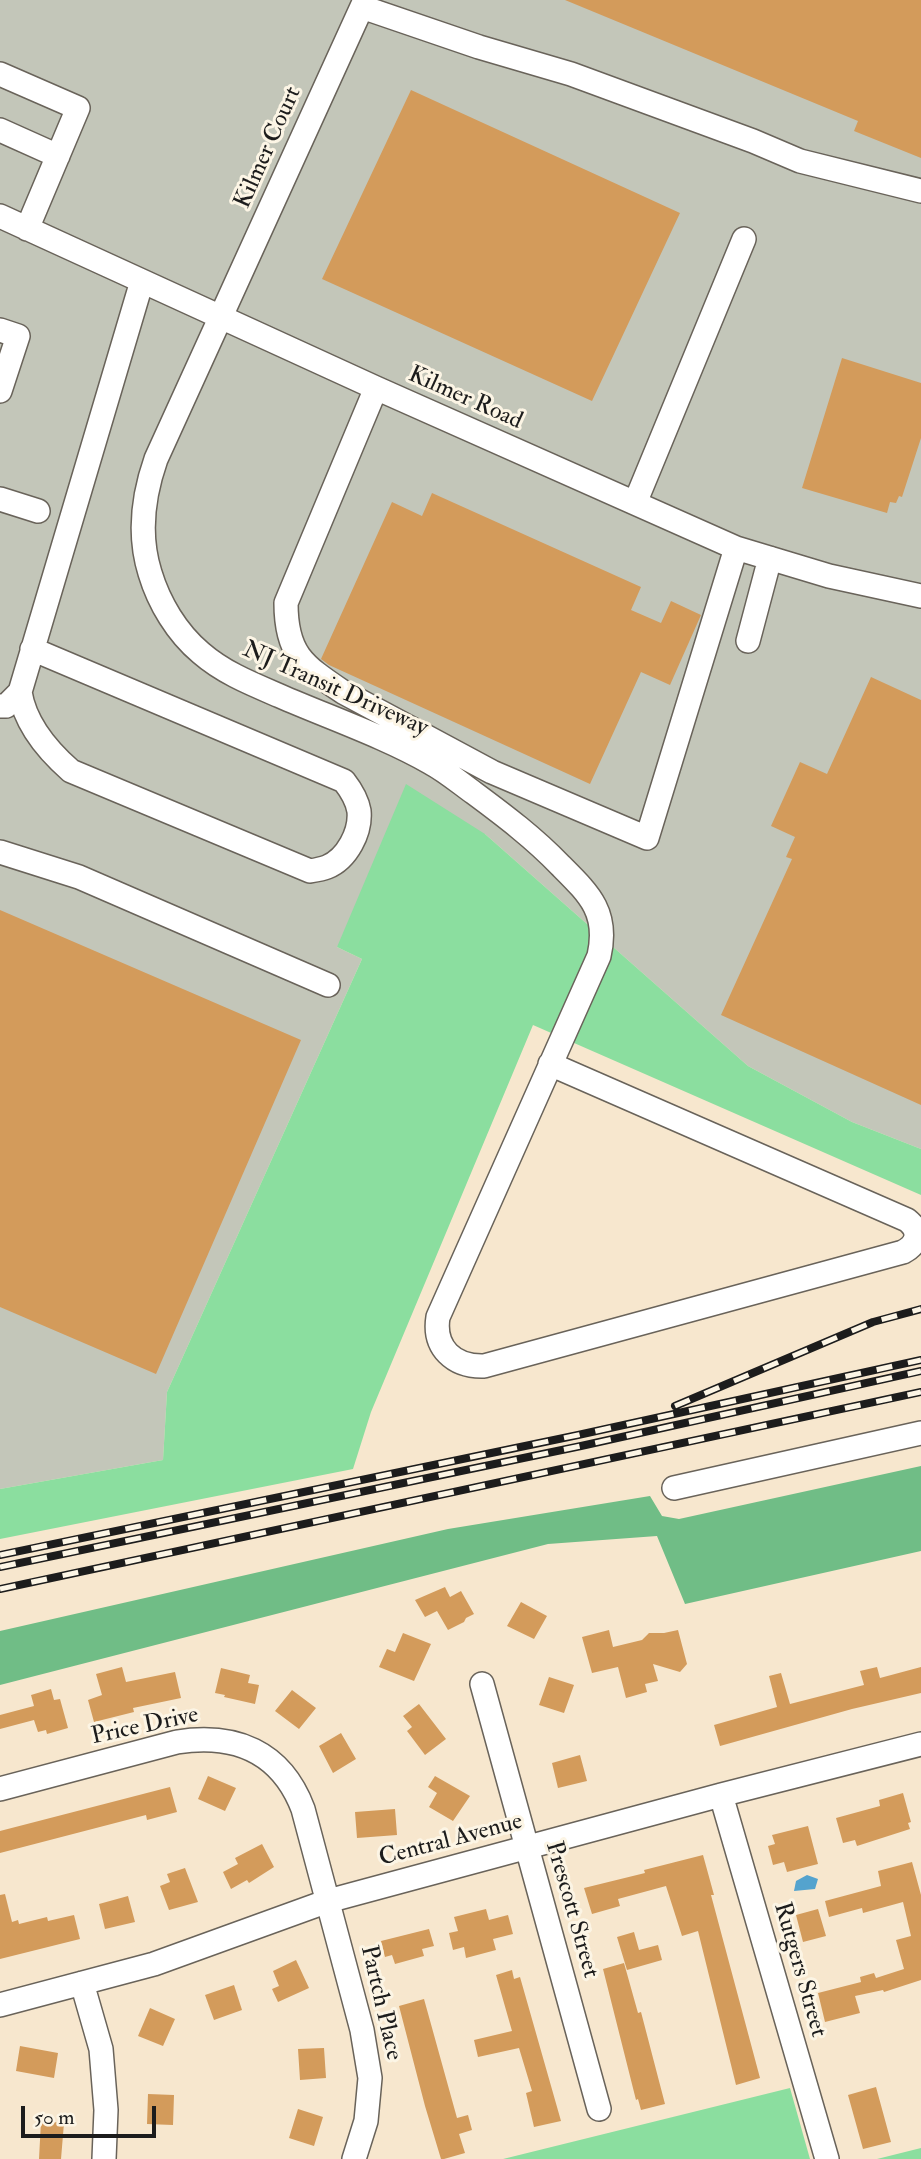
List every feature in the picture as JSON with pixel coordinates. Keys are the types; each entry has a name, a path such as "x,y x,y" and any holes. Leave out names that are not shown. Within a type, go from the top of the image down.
{"street":[{"path":"364,4 479,47 571,74 741,136 800,161 921,191"},
{"name":"Kilmer Court","path":"221,318 364,4"},
{"path":"0,74 78,108 27,229"},
{"path":"0,131 58,156"},
{"name":"Kilmer Road","path":"0,216 376,388 736,548 829,576 921,596"},
{"path":"635,503 744,239"},
{"path":"32,649 344,781 354,793 359,811 358,828 350,847 339,860 327,867 310,871 71,771 32,727 23,710 20,692 32,649 142,281"},
{"name":"NJ Transit Driveway","path":"221,318 150,476 143,514 143,539 154,587 165,609 200,652 218,666 241,679 431,763 524,830 583,888 600,915 602,942 598,956 550,1064 438,1317 436,1330 447,1353 457,1362 484,1366 903,1252 916,1241 916,1230 907,1220 550,1064"},
{"path":"0,330 18,336 0,391"},
{"path":"376,388 286,603 289,638 297,656 343,692 492,772 647,838 706,654 736,548"},
{"path":"0,499 38,511"},
{"path":"748,641 770,558"},
{"path":"0,706 6,706 20,692"},
{"path":"0,852 79,877 328,985"},
{"path":"674,1488 921,1433"},
{"name":"Prescott Street","path":"482,1685 599,2109"},
{"name":"Price Drive","path":"0,1789 177,1742 202,1738 230,1741 256,1752 278,1767 295,1786 328,1901"},
{"name":"Central Avenue","path":"0,2004 153,1964 328,1901 921,1744"},
{"name":"Rutgers Street","path":"721,1795 827,2159"},
{"name":"Partch Place","path":"328,1901 362,2029 370,2078 366,2121 354,2159"},
{"path":"82,1983 101,2049 106,2110 104,2159"}],"shaded area":[{"path":"0,0 921,0 921,1149 852,1122 748,1066 485,834 337,947 362,959 167,1392 163,1460 0,1489"}],"green space":[{"path":"406,784 485,834 748,1066 852,1122 921,1149 921,1195 533,1025 371,1412 353,1469 0,1539 0,1489 163,1460 167,1392 362,959 337,947"},
{"path":"921,1466 921,1551 685,1604 657,1536 548,1544 0,1685 0,1631 448,1529 650,1496 662,1516 679,1519"},
{"path":"790,2088 810,2159 503,2159"},
{"path":"921,2148 921,2159 877,2159"}],"water":[{"path":"807,1875 818,1879 815,1889 794,1891 796,1881"}],"building":[{"path":"565,0 921,0 921,158 854,131 858,121"},
{"path":"411,90 680,213 592,401 322,279"},
{"path":"842,358 921,383 921,438 902,497 899,496 896,503 890,502 887,513 802,488"},
{"path":"432,493 641,587 631,610 661,623 671,601 701,615 670,685 641,672 590,784 321,659 392,502 422,516"},
{"path":"871,677 921,700 921,1105 721,1015 792,859 786,857 795,837 771,826 800,762 827,774"},
{"path":"0,910 301,1040 156,1374 0,1307"},
{"path":"445,1587 450,1597 461,1591 474,1614 448,1630 437,1611 425,1617 415,1600"},
{"path":"521,1602 547,1616 534,1639 507,1626"},
{"path":"609,1630 613,1647 642,1640 649,1633 678,1630 687,1664 680,1672 653,1664 658,1681 645,1684 647,1692 626,1698 618,1667 592,1673 582,1637"},
{"path":"403,1633 431,1644 414,1681 379,1667 387,1649 395,1652"},
{"path":"122,1667 126,1682 175,1672 181,1698 133,1708 134,1712 94,1722 88,1700 102,1695 96,1674"},
{"path":"877,1667 880,1678 921,1667 921,1693 852,1709 720,1746 714,1725 777,1707 769,1676 781,1673 790,1704 864,1685 860,1671"},
{"path":"221,1668 250,1675 248,1683 259,1685 255,1704 215,1693"},
{"path":"549,1677 574,1685 564,1713 539,1705"},
{"path":"51,1689 54,1700 60,1699 68,1728 47,1734 46,1730 38,1732 34,1720 0,1729 0,1715 34,1706 31,1695"},
{"path":"292,1690 316,1708 299,1729 275,1711"},
{"path":"419,1704 446,1739 425,1755 407,1731 412,1727 403,1716"},
{"path":"341,1733 356,1759 333,1773 319,1746"},
{"path":"580,1755 587,1781 558,1788 552,1763"},
{"path":"208,1776 236,1788 225,1811 198,1799"},
{"path":"435,1776 470,1796 453,1821 429,1807 437,1793 428,1787"},
{"path":"170,1787 177,1812 147,1820 146,1815 0,1853 0,1831"},
{"path":"903,1793 911,1822 908,1823 910,1829 857,1846 855,1840 843,1843 836,1818 880,1806 879,1800"},
{"path":"395,1809 397,1835 357,1838 355,1812"},
{"path":"808,1826 818,1864 787,1872 784,1862 773,1865 768,1846 775,1844 772,1835"},
{"path":"262,1844 274,1867 249,1883 247,1880 231,1889 223,1872 238,1864 235,1858"},
{"path":"703,1855 714,1895 711,1895 760,2078 736,2085 698,1931 682,1936 666,1886 618,1899 620,1906 592,1914 584,1888"},
{"path":"912,1862 921,1895 921,1980 884,1992 883,1990 855,1996 860,2013 825,2022 818,1993 861,1982 860,1977 874,1973 876,1978 904,1969 896,1940 911,1936 903,1902 863,1913 862,1908 829,1917 825,1901 881,1886 878,1871"},
{"path":"185,1868 198,1902 169,1910 160,1886 170,1882 167,1874"},
{"path":"5,1894 12,1922 18,1920 19,1924 47,1917 48,1921 74,1915 80,1939 0,1959 0,1895"},
{"path":"128,1896 135,1922 105,1929 99,1904"},
{"path":"486,1909 489,1920 508,1915 513,1934 493,1939 496,1950 466,1958 464,1947 453,1950 449,1933 458,1931 454,1917"},
{"path":"818,1909 826,1936 803,1942 796,1915"},
{"path":"429,1929 434,1946 422,1949 424,1956 395,1964 392,1955 385,1957 381,1941"},
{"path":"634,1932 639,1950 658,1945 662,1960 627,1970 617,1937"},
{"path":"296,1960 309,1988 278,2002 272,1989 279,1986 273,1971"},
{"path":"624,1963 638,2013 641,2012 665,2104 641,2110 638,2099 636,2100 603,1969"},
{"path":"512,1970 514,1979 520,1977 561,2121 534,2127 526,2093 532,2091 519,2048 478,2057 474,2040 512,2031 496,1975"},
{"path":"234,1985 242,2010 214,2020 205,1995"},
{"path":"424,1999 457,2118 468,2115 472,2130 459,2134 465,2153 444,2159 441,2159 425,2106 399,2006"},
{"path":"150,2008 175,2019 163,2046 138,2036"},
{"path":"20,2046 58,2053 54,2078 16,2071"},
{"path":"324,2048 326,2078 300,2080 298,2049"},
{"path":"876,2087 891,2142 863,2149 848,2095"},
{"path":"148,2094 174,2095 173,2125 147,2124"},
{"path":"298,2109 323,2117 314,2146 289,2138"},
{"path":"41,2121 64,2123 61,2159 39,2159"}],"railway":[{"path":"675,1406 873,1322 921,1309"},
{"path":"0,1555 578,1435 921,1360"},
{"path":"0,1567 581,1446 921,1371"},
{"path":"0,1589 921,1392"}]}
